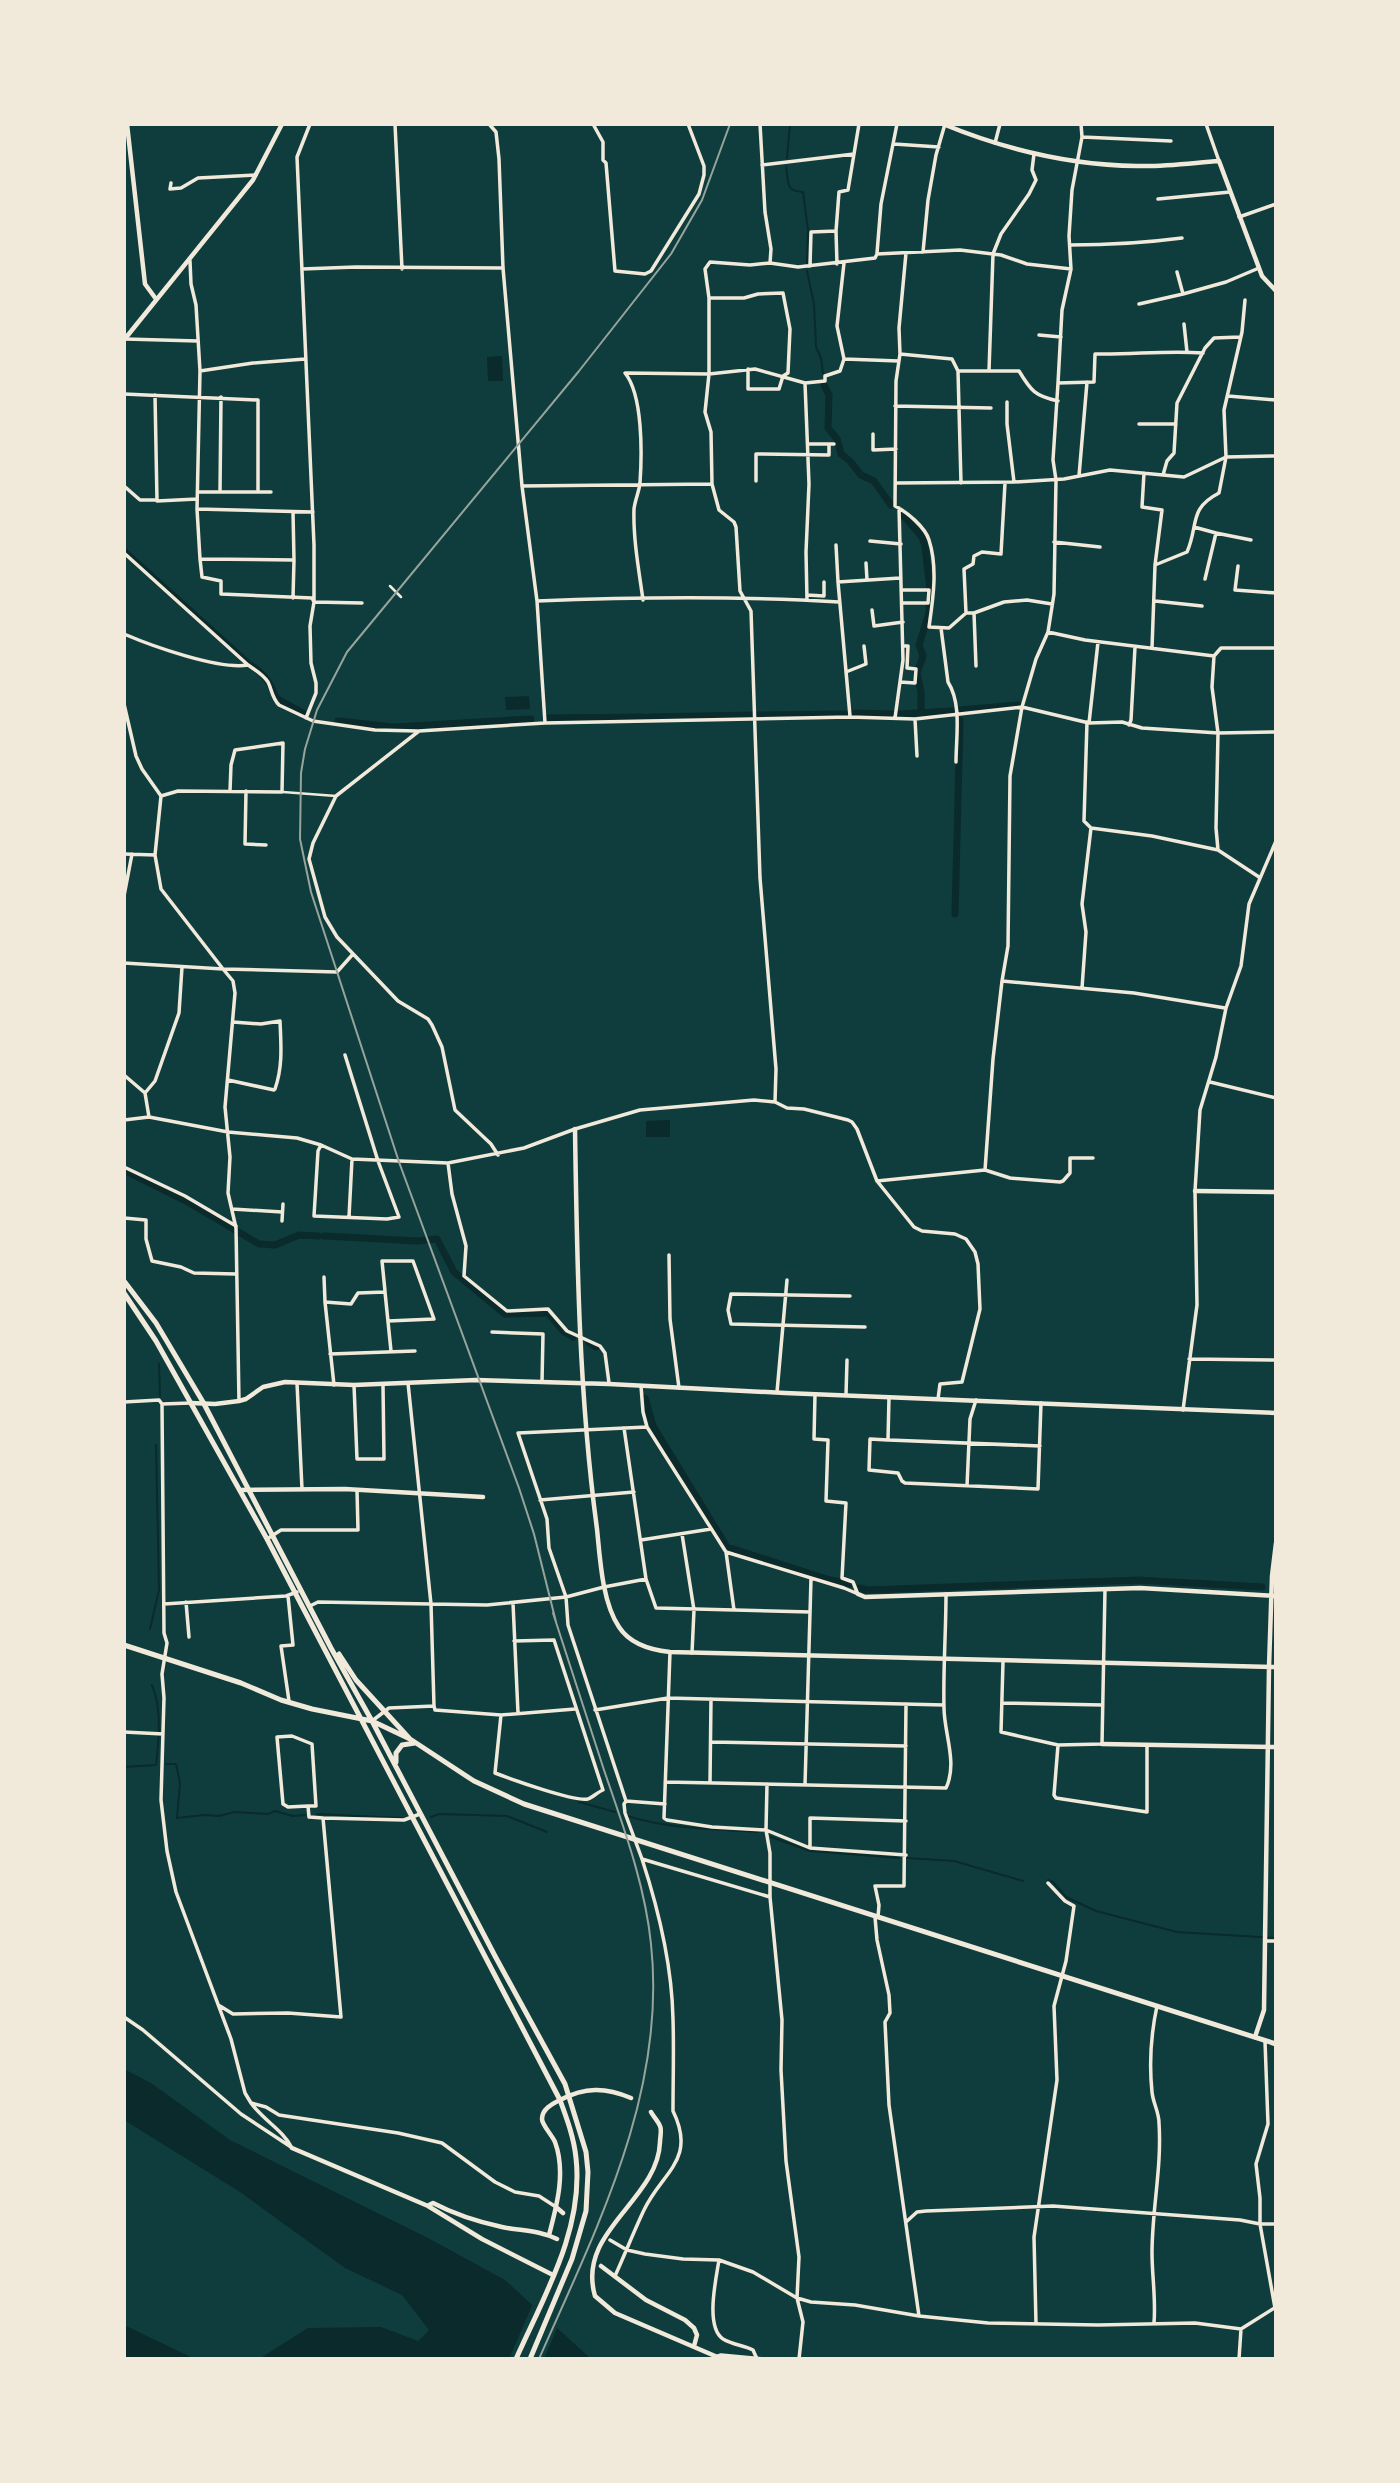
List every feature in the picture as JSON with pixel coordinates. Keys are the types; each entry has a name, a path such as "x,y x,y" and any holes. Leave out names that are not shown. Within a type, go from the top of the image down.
{"highway":[{"path":"124,1281 156,1323 203,1402 273,1535 360,1718 560,2100 574,2144 577,2186 574,2214 569,2236 516,2359"},
{"path":"124,1293 147,1325 267,1539 310,1606 565,2084 586,2152 586,2211 561,2288 530,2359"},
{"path":"328,1641 356,1680 412,1741"},
{"path":"124,1645 241,1683 289,1702 372,1721 412,1741 458,1772 524,1804 1276,2044"},
{"path":"396,1764 399,1748 412,1741"}],"street":[{"path":"127,124 145,284 156,299"},
{"path":"125,340 256,175 282,124"},
{"path":"306,718 316,693 316,683 311,663 310,626 314,603 313,512 304,359 297,157 310,124"},
{"path":"395,124 402,269"},
{"path":"489,124 496,132 499,159 503,268 522,486 537,601 545,723"},
{"path":"593,124 603,142 615,271 645,274 651,271 699,194 704,166 688,124"},
{"path":"695,124 706,124"},
{"path":"760,124 770,263"},
{"path":"837,264 839,192 848,190 859,124"},
{"path":"775,1102 776,1069 760,878 751,611 740,591 736,527 734,522 719,510 712,484 712,432 705,412 709,374 709,298 705,269 710,262 750,265 770,263 798,267 875,258 881,204 897,124"},
{"path":"995,145 1000,124"},
{"path":"985,1170 993,1059 1008,946 1010,776 1022,707 1036,659 1048,632 1052,604 1056,480 1054,460 1062,310 1071,269 1069,245 1076,161 1083,138 1081,124"},
{"path":"1206,124 1262,276 1276,291"},
{"path":"923,251 927,207 945,125 995,145 1076,161 1138,166 1219,162"},
{"path":"1083,138 1171,141"},
{"path":"894,144 939,147"},
{"path":"761,166 854,154"},
{"path":"989,371 993,254 1001,234 1036,180 1032,170 1034,154"},
{"path":"171,183 170,189 181,188 198,178 256,175"},
{"path":"1158,199 1230,192"},
{"path":"1239,217 1276,204"},
{"path":"810,266 811,232 836,231"},
{"path":"1069,245 1122,245 1182,238"},
{"path":"877,254 960,250 993,254 1027,264 1071,269"},
{"path":"895,719 904,646 901,544 898,508 895,506 895,407 906,254"},
{"path":"190,261 200,371 197,509 202,577 221,581 221,594 312,598 314,603"},
{"path":"643,600 634,507 640,484 636,398 631,380 625,373 709,374 748,369 806,383 825,381 825,376 840,372 844,359 837,326 844,263"},
{"path":"302,269 503,268"},
{"path":"1139,304 1226,282 1259,268"},
{"path":"1177,272 1183,294"},
{"path":"709,298 744,298 783,293 790,331 788,373 783,376 779,389 748,389 748,369"},
{"path":"1154,565 1187,552 1200,506 1219,493 1226,457 1224,410 1245,300"},
{"path":"1184,324 1187,352"},
{"path":"1039,335 1061,337"},
{"path":"1163,475 1167,461 1174,453 1178,403 1209,342 1214,338 1240,337"},
{"path":"125,340 198,341"},
{"path":"900,354 952,359 958,371 961,484"},
{"path":"1058,383 1094,382 1095,354 1203,354"},
{"path":"200,371 304,359"},
{"path":"844,359 899,361"},
{"path":"958,371 1019,371 1029,389 1043,398 1058,401"},
{"path":"1079,476 1087,382"},
{"path":"806,383 807,598"},
{"path":"124,394 258,400 258,492"},
{"path":"155,395 157,500"},
{"path":"1228,396 1276,400"},
{"path":"220,492 221,397"},
{"path":"1007,402 1014,482"},
{"path":"895,407 991,408"},
{"path":"1139,424 1175,424"},
{"path":"873,434 873,450 896,449"},
{"path":"756,481 756,454 829,454 831,444 808,444"},
{"path":"897,483 961,484 1056,480 1110,470 1184,477 1226,457 1276,456"},
{"path":"1143,473 1142,507 1162,510 1154,565 1152,648"},
{"path":"966,613 964,569 973,564 974,556 978,554 1001,554 1005,483"},
{"path":"522,486 712,484"},
{"path":"124,486 140,500 197,499"},
{"path":"198,492 271,492"},
{"path":"898,508 904,510 930,541 935,589 929,627 949,628 966,613 974,613 1004,602 1027,600 1052,604"},
{"path":"197,509 313,512"},
{"path":"293,512 293,597"},
{"path":"1194,527 1251,540"},
{"path":"1205,579 1216,533"},
{"path":"870,541 901,544"},
{"path":"1054,542 1100,547"},
{"path":"836,545 850,717"},
{"path":"124,553 262,675 279,705 306,718 375,730 419,731 545,723 850,717 915,719 1022,707 1088,722 1122,722 1142,728 1218,733 1276,732"},
{"path":"200,559 294,560"},
{"path":"866,563 867,580"},
{"path":"1238,566 1235,590 1276,593"},
{"path":"838,582 900,578"},
{"path":"807,598 824,596 824,583"},
{"path":"390,586 401,597"},
{"path":"901,590 929,590 928,603 902,603"},
{"path":"537,601 744,597 807,598 839,602"},
{"path":"1154,601 1202,606"},
{"path":"314,603 362,603"},
{"path":"872,610 874,626 903,622"},
{"path":"974,613 976,666"},
{"path":"941,628 948,682 957,714 956,762"},
{"path":"1048,632 1098,642 1214,656"},
{"path":"124,634 187,657 238,667 248,665"},
{"path":"1098,642 1088,722 1084,821 1091,828 1152,836 1218,850 1259,877"},
{"path":"846,672 866,664 864,646"},
{"path":"900,682 915,684 916,669 907,668 908,646 904,646"},
{"path":"1129,725 1135,647"},
{"path":"1218,850 1218,733 1212,687 1214,656 1221,649 1276,648"},
{"path":"124,704 136,756 161,796 155,855 161,889 233,981 235,993 225,1107 228,1132 228,1193 236,1229 239,1401"},
{"path":"915,719 917,756"},
{"path":"419,731 336,796 313,843 309,859 325,917 337,937 398,1001 428,1019 442,1047 455,1110 491,1144 498,1155"},
{"path":"230,791 231,765 235,750 283,743 282,792"},
{"path":"161,796 178,791 282,792 336,796"},
{"path":"246,791 245,844 266,845"},
{"path":"1082,988 1086,932 1082,904 1091,828"},
{"path":"1184,1410 1197,1305 1195,1191 1200,1110 1210,1082 1226,1008 1241,966 1249,904 1276,841"},
{"path":"124,854 155,855"},
{"path":"124,897 132,854"},
{"path":"124,963 337,972 353,954"},
{"path":"145,1093 155,1081 179,1013 182,967"},
{"path":"1002,981 1134,993 1226,1008"},
{"path":"228,1080 275,1089 281,1074 279,1021 261,1024 233,1022"},
{"path":"321,1145 318,1151 314,1216 399,1217 378,1161 345,1055"},
{"path":"124,1075 145,1093 149,1117"},
{"path":"1210,1082 1276,1098"},
{"path":"124,1120 149,1117 228,1132 297,1138 352,1159 447,1163 524,1148 575,1129 640,1110 754,1100 775,1102 787,1108 804,1109 852,1122 877,1181 914,1227 922,1231 955,1234 966,1238 975,1252 978,1264 979,1309 962,1382 940,1384 938,1399"},
{"path":"575,1129 579,1335 592,1495 604,1587 614,1618 626,1634 644,1647 670,1652 1276,1667"},
{"path":"877,1181 985,1170 1010,1178 1060,1182 1070,1173 1070,1158 1093,1158"},
{"path":"349,1217 352,1159"},
{"path":"447,1163 452,1194 467,1246 464,1276 507,1311 548,1309 568,1331 600,1346 605,1353 609,1384"},
{"path":"124,1167 184,1196 236,1229"},
{"path":"1195,1191 1276,1192"},
{"path":"282,1221 283,1204"},
{"path":"231,1209 282,1212"},
{"path":"124,1218 146,1220 146,1239 152,1261 181,1267 194,1273 236,1274"},
{"path":"668,1255 670,1319 679,1388"},
{"path":"388,1321 434,1319 413,1261 382,1261 385,1292 391,1351"},
{"path":"324,1277 334,1385"},
{"path":"777,1392 786,1280"},
{"path":"325,1302 351,1304 358,1293 385,1292"},
{"path":"850,1296 731,1294 728,1310 731,1324 865,1327"},
{"path":"492,1332 543,1334 542,1382"},
{"path":"330,1354 415,1350"},
{"path":"1189,1359 1276,1360"},
{"path":"846,1360 846,1395"},
{"path":"162,1404 239,1401 263,1387 285,1382 383,1385 475,1380 1276,1413"},
{"path":"297,1383 302,1490"},
{"path":"408,1383 431,1604 435,1710 501,1715 575,1709"},
{"path":"355,1385 357,1459 383,1459 383,1385"},
{"path":"641,1386 643,1412 648,1427 726,1552 734,1611"},
{"path":"815,1394 814,1439 828,1440 826,1501 846,1503 842,1577 853,1582 858,1594"},
{"path":"888,1440 890,1397"},
{"path":"124,1402 159,1400 162,1404 164,1633 167,1643 162,1674 164,1698 161,1800 167,1851 176,1892 231,2039 245,2093 259,2115 288,2139 292,2148"},
{"path":"967,1486 971,1419 976,1400"},
{"path":"1041,1402 1041,1446 1038,1489 905,1483 901,1481 898,1473 869,1471 870,1439 1041,1446"},
{"path":"615,2276 645,2208 679,2157 682,2140 680,2124 673,2111 673,2017 669,1971 660,1922 642,1859 625,1813 626,1801 568,1625 566,1597 549,1548 547,1519 518,1433 648,1427"},
{"path":"624,1428 646,1579 656,1608 810,1612"},
{"path":"240,1490 357,1490 483,1497"},
{"path":"267,1539 281,1530 358,1530 357,1490"},
{"path":"540,1500 634,1492"},
{"path":"641,1540 711,1529"},
{"path":"682,1534 694,1610 692,1653"},
{"path":"1255,2037 1264,2010 1269,1667 1276,1543"},
{"path":"726,1552 865,1597 1150,1588 1274,1595"},
{"path":"310,1606 318,1602 487,1605 513,1603 566,1597 646,1579"},
{"path":"805,1785 811,1579"},
{"path":"1102,1744 1105,1589"},
{"path":"164,1604 288,1596 298,1591"},
{"path":"665,1782 946,1788 951,1757 944,1705 946,1594"},
{"path":"288,1596 293,1645 281,1646 289,1702"},
{"path":"186,1602 189,1637"},
{"path":"513,1603 518,1714"},
{"path":"501,1715 495,1773 524,1785 587,1799 603,1790 554,1640 514,1641"},
{"path":"670,1652 664,1818 712,1828 766,1830 810,1848 906,1854"},
{"path":"1003,1662 1001,1732 1058,1745 1276,1747"},
{"path":"595,1710 668,1698 944,1705"},
{"path":"710,1783 711,1699"},
{"path":"1002,1703 1103,1705"},
{"path":"906,1704 904,1886 875,1886 879,1905 876,1917 877,1940 889,1995 890,2012 885,2022 890,2105 919,2316"},
{"path":"372,1721 396,1706 434,1706"},
{"path":"124,1732 163,1734"},
{"path":"292,1736 312,1744 316,1805 308,1807 288,1807 283,1804 277,1737 292,1736"},
{"path":"710,1742 906,1746"},
{"path":"1058,1745 1054,1795 1056,1798 1147,1812 1147,1746"},
{"path":"767,1784 766,1830 782,2020 781,2070 786,2161 799,2257 797,2298 803,2322 799,2359"},
{"path":"626,1801 664,1804"},
{"path":"308,1807 309,1817 323,1818 404,1820 422,1813"},
{"path":"219,2006 233,2014 288,2013 341,2017 323,1818"},
{"path":"810,1848 810,1818 906,1821"},
{"path":"642,1859 770,1897"},
{"path":"1036,2324 1034,2236 1057,2080 1055,2006 1066,1961 1074,1906 1065,1901 1048,1883"},
{"path":"1265,1941 1276,1941"},
{"path":"1154,2323 1156,2297 1152,2253 1159,2120 1152,2096 1150,2073 1157,2006"},
{"path":"124,2017 143,2030 241,2115 292,2148 428,2206 482,2239 553,2275"},
{"path":"611,2240 627,2250 683,2259 719,2260 752,2272 797,2298 811,2302 855,2305 919,2316 988,2323 1195,2323 1241,2329 1275,2307 1260,2224 1256,2164 1268,2124 1265,2040"},
{"path":"549,2235 556,2207 560,2169 552,2136 541,2122 548,2107 583,2090 598,2088 631,2098"},
{"path":"251,2103 266,2107 279,2115 398,2133 442,2143 495,2182 515,2192 539,2196 563,2213"},
{"path":"651,2112 661,2127 660,2151 651,2175 609,2229 598,2250 591,2271 595,2296 615,2313 722,2359"},
{"path":"428,2206 433,2203 502,2227 549,2235 557,2239"},
{"path":"906,2222 917,2212 1038,2207 1095,2208 1276,2224"},
{"path":"719,2260 713,2302 715,2331 719,2337 733,2345 753,2350 756,2358"},
{"path":"601,2266 646,2300 680,2317 694,2328 697,2335 694,2346"},
{"path":"1239,2359 1241,2329"},
{"path":"715,2357 721,2354 765,2359"}],"water":[{"path":"502,356 503,381 488,381 487,357"},
{"path":"529,696 530,709 506,710 505,697"},
{"path":"670,1120 670,1137 646,1137 646,1121"},
{"path":"124,2069 151,2083 230,2140 428,2238 505,2280 591,2359 259,2359 308,2328 381,2327 418,2341 429,2330 402,2295 345,2268 240,2192 124,2120"},
{"path":"124,2325 195,2359 124,2359"}],"pier":[{"path":"534,2301 559,2323 544,2359 509,2359"}],"waterway":[{"path":"787,158 790,124"},
{"path":"786,167 791,188 803,192 808,230 807,263"},
{"path":"807,271 814,304 816,347 823,373"},
{"path":"824,385 829,395 828,428 837,439 841,454 861,475 874,481 891,505"},
{"path":"903,515 922,537 930,590 929,613 919,645 923,656 917,673 921,692 921,714"},
{"path":"124,551 263,674 276,698 303,713"},
{"path":"960,710 1018,705"},
{"path":"899,714 953,711"},
{"path":"854,713 892,714"},
{"path":"758,715 845,714"},
{"path":"649,717 753,715"},
{"path":"547,718 643,717"},
{"path":"338,721 393,727 531,719"},
{"path":"955,914 960,720"},
{"path":"124,1170 186,1201 259,1244 275,1245 299,1235 318,1236"},
{"path":"324,1236 417,1241 437,1239 454,1272 505,1314 548,1313 564,1332 573,1337"},
{"path":"589,1343 596,1347"},
{"path":"159,1364 160,1396"},
{"path":"645,1398 653,1426 727,1547 850,1584"},
{"path":"150,1629 159,1590 156,1445"},
{"path":"859,1588 867,1590 1139,1580 1262,1587"},
{"path":"124,1767 156,1765 158,1714 152,1685"},
{"path":"166,1764 176,1764 180,1783 177,1818 219,1816 235,1812 268,1814 275,1811 293,1816 305,1815"},
{"path":"579,1802 615,1812"},
{"path":"317,1814 402,1818"},
{"path":"431,1817 439,1814 507,1816 547,1832"},
{"path":"627,1816 675,1826 758,1832"},
{"path":"771,1837 810,1851 899,1858"},
{"path":"907,1858 954,1861 1023,1881"},
{"path":"1048,1880 1066,1897 1096,1911 1177,1932 1276,1938"}],"railway":[{"path":"556,1622 534,1534 519,1488 399,1162 311,892 300,839 301,773 317,710 347,652 579,371 671,254 702,200 730,124"},
{"path":"539,2359 604,2209 623,2158 638,2106 648,2053 653,1999 651,1944 639,1877 553,1613"}]}
